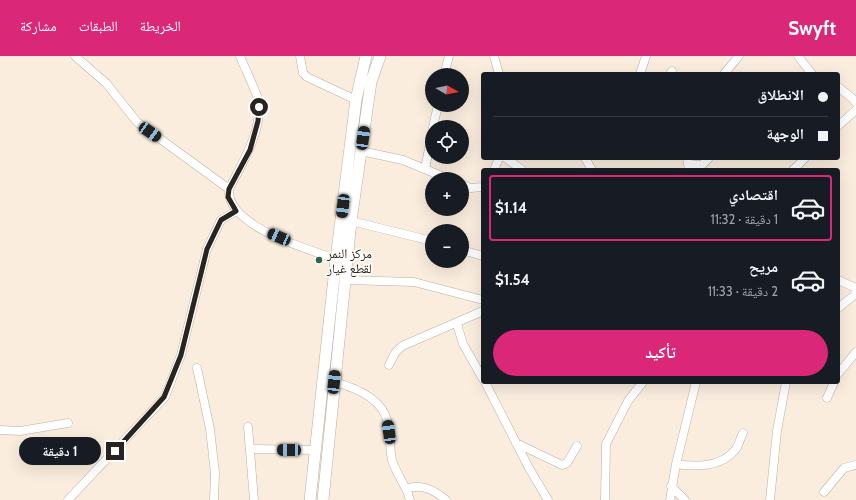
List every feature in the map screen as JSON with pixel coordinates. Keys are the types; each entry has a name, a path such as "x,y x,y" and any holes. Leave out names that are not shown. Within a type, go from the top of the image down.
{"street":[{"path":"75,56 106,83 136,122 229,189"},
{"path":"240,56 257,96 259,107 258,121 250,150 229,189 228,197 236,211 256,227 336,259"},
{"path":"300,56 303,73 307,77 356,100"},
{"path":"310,500 331,302 356,100 366,56"},
{"path":"323,500 351,221 371,82 380,56"},
{"path":"446,68 449,56"},
{"path":"494,56 498,72"},
{"path":"641,72 646,56"},
{"path":"726,72 739,56"},
{"path":"798,56 810,72"},
{"path":"840,89 852,98 856,104"},
{"path":"840,124 856,110"},
{"path":"361,151 403,160 432,172"},
{"path":"509,160 519,168"},
{"path":"688,164 702,165 707,160"},
{"path":"795,168 803,160"},
{"path":"425,169 426,164"},
{"path":"469,188 481,187"},
{"path":"68,500 164,397 181,355 207,249 221,220 236,211"},
{"path":"351,221 425,239"},
{"path":"469,252 481,255"},
{"path":"345,280 414,282 481,299"},
{"path":"840,281 856,288"},
{"path":"840,306 856,294"},
{"path":"331,302 343,303"},
{"path":"389,365 395,353 402,346 481,312"},
{"path":"456,324 463,344 481,376"},
{"path":"840,372 856,352"},
{"path":"196,368 210,428 216,473 214,500"},
{"path":"334,382 352,387 366,395 382,408 387,419 392,460 410,500"},
{"path":"486,384 516,443 548,500"},
{"path":"605,500 606,444 628,401 641,384"},
{"path":"670,500 671,486 696,384"},
{"path":"770,500 777,431 786,384"},
{"path":"827,398 833,384"},
{"path":"0,430 20,431 68,423"},
{"path":"248,427 254,500"},
{"path":"676,464 691,466 711,464 735,450 743,432"},
{"path":"516,443 562,465 567,463 577,446"},
{"path":"250,449 315,450"},
{"path":"824,492 844,468 856,465"},
{"path":"671,486 685,500"},
{"path":"407,491 409,488 416,487 433,490 446,500"},
{"path":"764,500 771,488"}],"place":[{"name":"مركز النمر لقطع غيار","path":"319,260"}],"route":[{"path":"115,451 164,397 181,355 207,249 221,220 236,211 228,197 229,189 250,150 258,121 259,107"}]}
